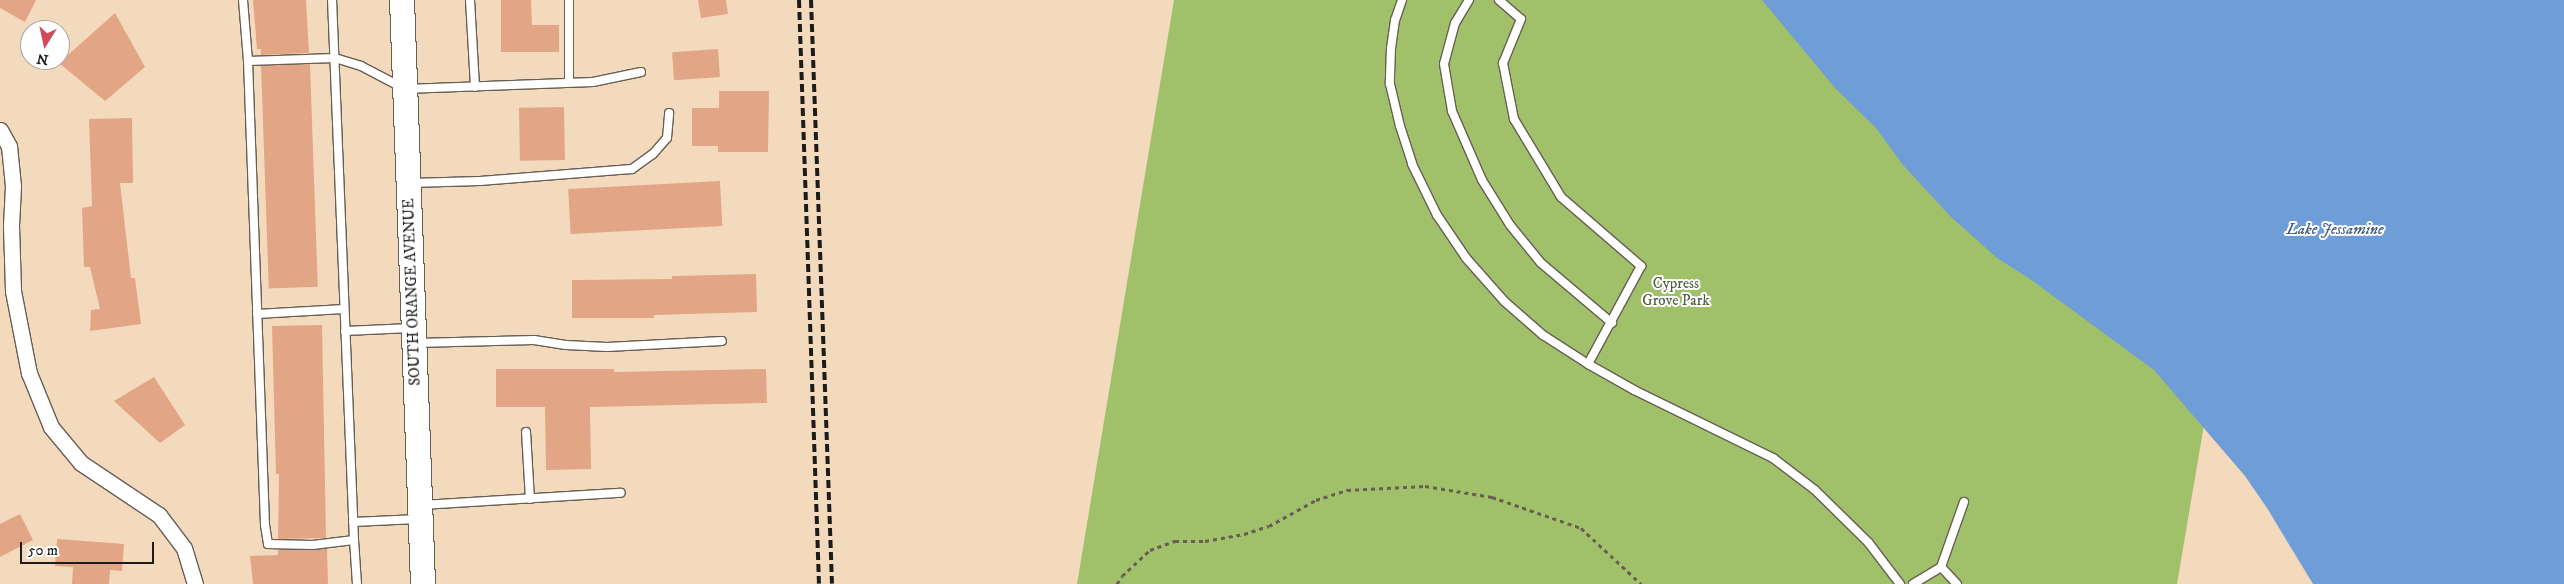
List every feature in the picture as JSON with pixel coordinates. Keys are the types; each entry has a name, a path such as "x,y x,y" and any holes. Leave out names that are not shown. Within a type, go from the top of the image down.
{"main road":[{"name":"SOUTH ORANGE AVENUE","path":"402,0 423,584"}],"street":[{"path":"0,130 9,146 13,186 11,226 13,291 29,373 51,426 81,462 159,515 184,548 195,584"}],"lane":[{"path":"243,0 248,61 265,525 268,544 313,544 354,540"},
{"path":"332,0 357,584"},
{"path":"470,0 475,87"},
{"path":"569,0 569,82"},
{"path":"1402,0 1395,20 1391,48 1390,84 1412,164 1437,215 1466,258 1504,301 1543,335 1588,364 1773,458 1815,490 1861,535 1900,584"},
{"path":"1469,0 1455,23 1444,64 1452,111 1482,180 1510,225 1541,263 1612,323"},
{"path":"1499,0 1521,19 1503,63 1514,120 1561,197 1641,266 1612,323 1588,364"},
{"path":"248,61 335,58 361,66 405,89 593,82 642,72"},
{"path":"408,184 480,181 632,169 653,154 667,138 669,113"},
{"path":"257,314 344,309"},
{"path":"345,331 414,336 534,340 566,345 607,347 722,341"},
{"path":"526,432 530,498"},
{"path":"353,522 530,498 621,493"},
{"path":"1913,584 1942,568 1964,502"},
{"path":"1942,568 1957,584"}],"path":[{"path":"1118,584 1122,576 1150,550 1175,541 1205,542 1244,534 1269,526 1316,500 1347,490 1425,486 1492,497 1581,528 1641,584"}],"green space":[{"name":"Cypress Grove Park","path":"1174,0 2276,0 2177,584 1077,584"}],"water":[{"name":"Lake Jessamine","path":"1762,0 2564,0 2564,584 2313,584 2267,508 2245,476 2154,370 2030,279 1997,258 1950,216 1903,165 1876,128 1835,88"}],"building":[{"path":"0,0 36,0 26,20 21,20 0,8"},
{"path":"253,0 306,0 309,53 261,55 261,49 257,49"},
{"path":"501,0 531,0 532,25 559,25 559,52 501,52"},
{"path":"698,0 726,0 728,14 701,18"},
{"path":"115,13 145,67 105,101 67,70 70,70 70,53"},
{"path":"718,49 720,77 674,80 672,52"},
{"path":"310,64 318,287 269,289 261,66"},
{"path":"719,91 769,91 768,152 718,152 718,146 692,146 692,108 719,108"},
{"path":"564,107 565,160 520,161 519,108"},
{"path":"132,118 133,183 120,183 131,278 135,278 141,324 90,331 91,310 100,309 90,267 84,267 82,208 92,206 89,119"},
{"path":"720,181 722,226 571,234 568,189"},
{"path":"756,274 757,312 654,315 654,318 572,318 572,280 672,279 672,276"},
{"path":"322,325 326,538 278,539 279,474 276,474 272,326"},
{"path":"496,369 614,369 614,372 766,369 767,403 590,407 591,469 546,470 545,407 496,407"},
{"path":"154,377 185,425 160,443 114,401"},
{"path":"20,514 33,540 0,557 0,524"},
{"path":"57,539 124,544 122,571 110,570 109,584 72,584 73,567 55,566"},
{"path":"327,549 328,584 253,584 250,556 278,555 278,550"}],"railway":[{"path":"799,0 819,584"},
{"path":"811,0 832,584"}]}
